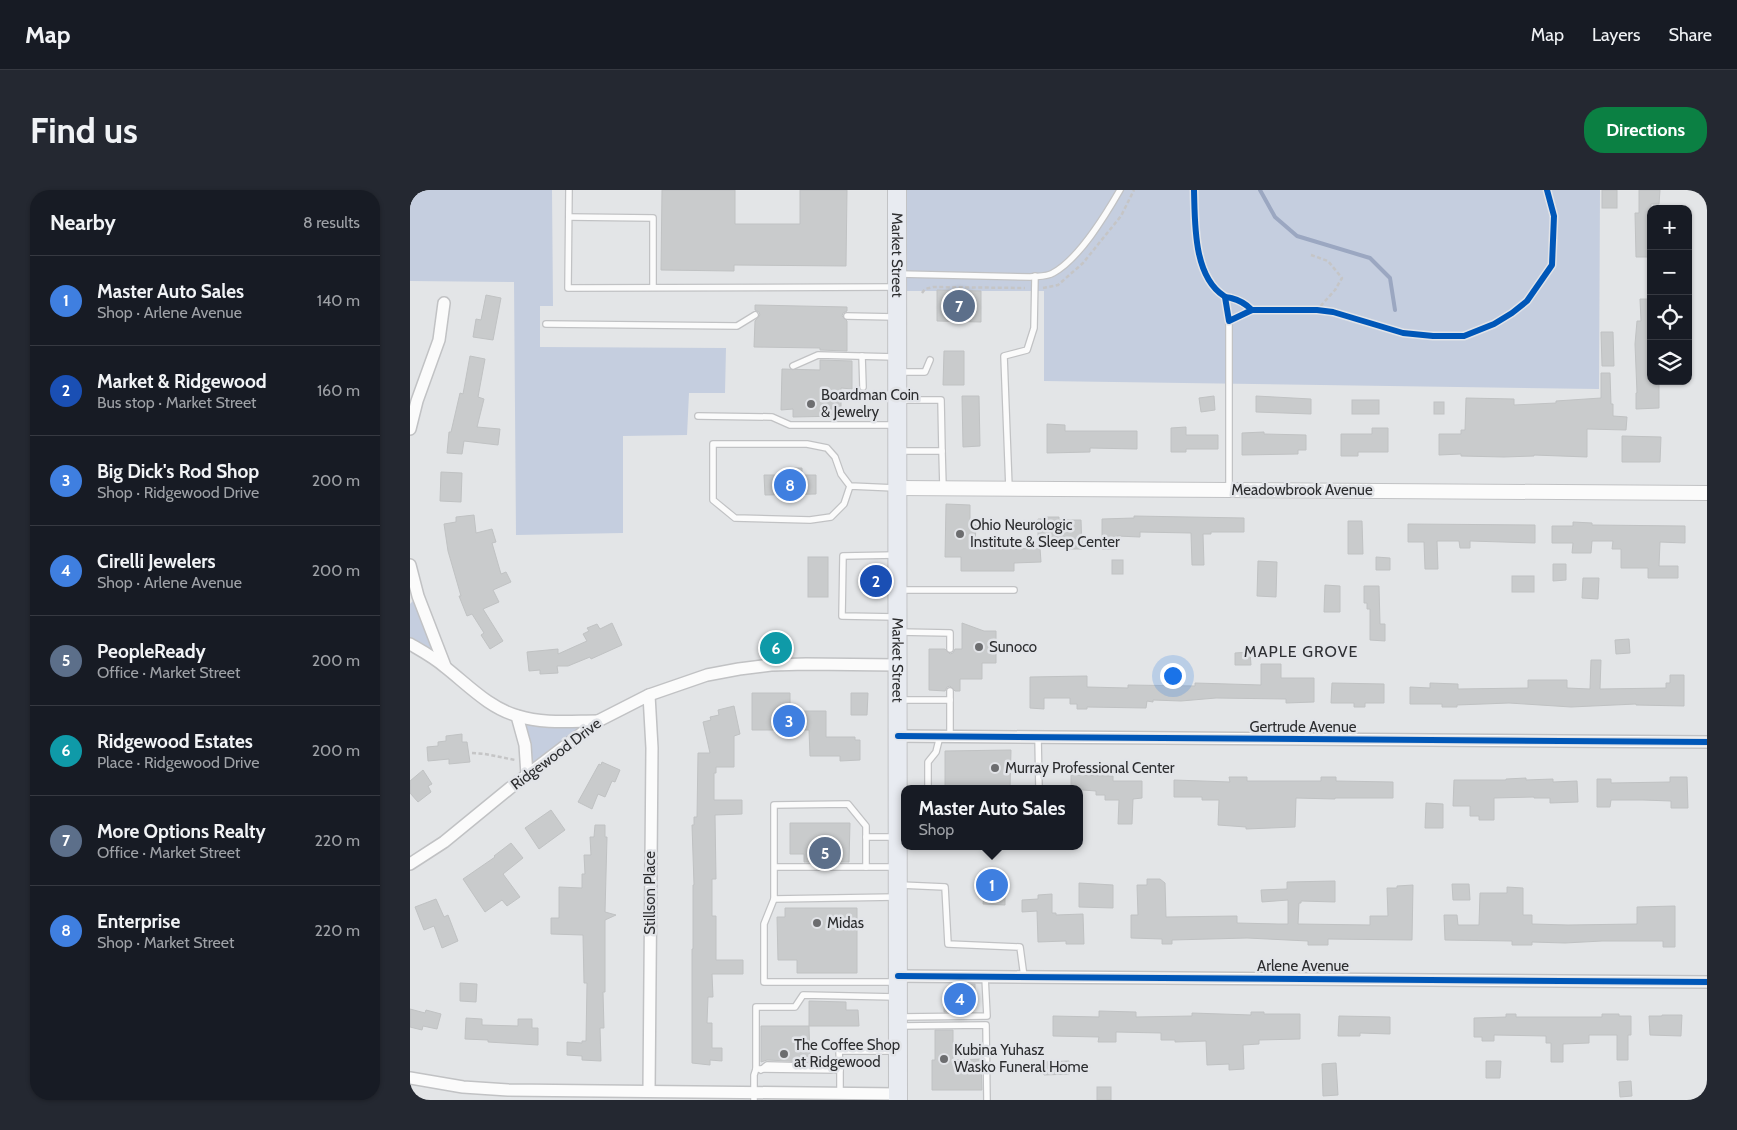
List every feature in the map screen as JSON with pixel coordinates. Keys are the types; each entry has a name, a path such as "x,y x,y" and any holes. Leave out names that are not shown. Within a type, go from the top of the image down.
{"main road":[{"name":"Market Street","path":"897,190 898,736 901,805 898,837 898,1097"}],"street":[{"path":"411,422 439,340 444,303"},
{"name":"Meadowbrook Avenue","path":"898,488 1707,493"},
{"path":"410,565 414,600 445,666"},
{"path":"410,644 445,666 474,692 499,708 517,716 545,721 598,720"},
{"name":"Ridgewood Drive","path":"410,864 444,842 526,775 598,720 649,695 707,675 770,665 898,665"},
{"name":"Stillson Place","path":"649,695 652,748 649,1092"},
{"path":"517,716 525,745 526,775"},
{"name":"Gertrude Avenue","path":"898,736 1707,742"},
{"name":"Arlene Avenue","path":"898,985 985,976 1707,982"},
{"path":"410,1078 463,1087 508,1090 754,1096 840,1094 898,1097"}],"lane":[{"path":"569,190 568,288 897,280 1051,274 1066,264 1100,225 1120,190"},
{"path":"569,217 653,218 653,287"},
{"path":"1009,488 1004,356 1027,350 1034,328 1035,276"},
{"path":"546,324 736,326 755,315"},
{"path":"847,316 897,317"},
{"path":"1229,321 1229,490"},
{"path":"793,366 818,355 862,356 925,372 930,360"},
{"path":"862,356 863,387"},
{"path":"898,400 941,400 943,488"},
{"path":"698,416 772,417 790,425 898,425"},
{"path":"713,444 807,444 827,448 835,457 841,474 850,486 844,504 831,517 810,520 735,518 713,500 713,444"},
{"path":"898,451 942,452"},
{"path":"850,486 898,488"},
{"path":"898,555 842,556 842,616 950,632 950,649"},
{"path":"898,590 1014,590"},
{"path":"928,785 928,762 945,736 950,690"},
{"path":"898,700 950,700"},
{"path":"1038,737 1039,785"},
{"path":"866,868 866,826 848,804 774,805 774,899 764,924 764,982 898,985"},
{"path":"866,837 898,837"},
{"path":"774,867 866,868 898,883"},
{"path":"774,899 898,883 945,887 948,944 1020,947 1024,977"},
{"path":"898,1022 987,1016 985,976"},
{"path":"754,1096 754,1075 758,1070 756,1007 795,1007 803,995 898,985"},
{"path":"898,1022 986,1025 987,1100"},
{"path":"840,1094 839,1051 898,1051"},
{"path":"758,1070 840,1070"}],"path":[{"path":"922,293 925,289 933,287 1035,288 1058,285 1083,263 1121,216 1134,190"},
{"path":"1311,255 1328,261 1342,278 1335,290 1317,310"},
{"path":"1307,310 1325,311"},
{"path":"472,753 510,760"}],"shaded area":[{"path":"410,190 552,190 553,306 540,306 540,347 726,348 725,393 689,393 687,435 623,436 623,533 516,535 514,282 410,281"},
{"path":"897,190 1600,190 1599,389 1044,381 1044,291 897,291"},
{"path":"418,596 445,666 410,644 410,604"},
{"path":"517,716 598,721 527,775"}],"building":[{"path":"662,190 735,190 735,224 800,224 800,190 847,190 846,266 734,265 734,271 661,270"},
{"path":"1602,190 1617,190 1617,208 1602,208"},
{"path":"1639,190 1660,190 1659,204 1647,205 1647,257 1636,257 1635,213 1639,213"},
{"path":"937,290 981,291 981,322 937,321"},
{"path":"486,295 501,298 493,340 473,337 476,319 481,320"},
{"path":"1640,299 1647,299 1647,385 1659,385 1659,408 1636,409 1635,344 1637,321 1641,321"},
{"path":"755,305 847,307 847,311 842,316 847,321 847,351 820,350 820,348 754,347 755,321 760,315 755,310"},
{"path":"1601,332 1613,332 1614,366 1602,366"},
{"path":"944,351 964,351 964,385 943,385"},
{"path":"470,356 485,359 478,397 484,399 477,427 500,429 498,445 464,441 462,454 447,453 449,432 451,432 460,393 463,394"},
{"path":"820,360 852,361 852,389 841,388 841,416 793,417 793,409 781,410 782,369 820,370"},
{"path":"1601,373 1610,373 1613,416 1627,417 1626,430 1587,429 1587,457 1439,455 1439,434 1461,434 1461,430 1465,430 1466,398 1514,399 1514,405 1601,398"},
{"path":"962,396 979,396 980,446 963,447"},
{"path":"1214,396 1215,410 1201,412 1199,398"},
{"path":"1256,396 1311,399 1311,414 1256,412"},
{"path":"1352,400 1379,400 1379,414 1352,414"},
{"path":"1434,402 1444,402 1444,414 1434,414"},
{"path":"1047,424 1065,425 1065,431 1137,431 1137,449 1090,448 1090,452 1047,453"},
{"path":"1186,427 1186,435 1218,435 1218,449 1186,449 1186,452 1171,452 1171,428"},
{"path":"1372,428 1388,428 1388,452 1358,452 1358,456 1341,456 1341,434 1372,434"},
{"path":"1264,432 1264,434 1306,435 1306,450 1298,450 1298,454 1242,455 1242,433"},
{"path":"1622,436 1661,437 1660,462 1622,462"},
{"path":"790,468 802,468 802,475 816,475 816,494 765,495 764,475 791,475"},
{"path":"441,472 462,473 461,502 440,501"},
{"name":"Ohio Neurologic Institute & Sleep Center","path":"946,504 970,505 970,525 976,525 975,545 1015,546 1015,549 1040,548 1041,562 1014,563 1014,571 961,571 961,557 945,557"},
{"path":"474,515 476,533 492,529 496,542 492,543 501,574 506,572 511,582 493,590 499,602 483,609 503,641 490,649 481,635 484,633 472,614 467,616 459,596 461,596 448,551 444,524 456,522 456,517"},
{"path":"1134,516 1244,518 1244,532 1211,532 1211,534 1203,534 1204,565 1192,565 1191,533 1140,532 1140,537 1117,536 1117,549 1102,549 1102,519 1134,518"},
{"path":"1044,517 1059,517 1059,520 1081,520 1082,549 1067,549 1067,540 1038,540 1038,519 1044,519"},
{"path":"1348,521 1362,521 1363,554 1348,554"},
{"path":"1573,522 1592,523 1592,525 1685,526 1685,543 1660,542 1659,566 1678,566 1678,578 1648,578 1648,568 1621,568 1621,549 1612,549 1613,541 1592,541 1591,553 1572,553 1573,543 1552,543 1552,526 1573,526"},
{"path":"1408,524 1535,525 1535,543 1470,541 1470,548 1460,548 1459,541 1437,541 1438,569 1425,569 1424,542 1408,542"},
{"path":"808,557 828,557 828,597 808,597"},
{"path":"1376,557 1390,558 1390,570 1376,570"},
{"path":"1112,560 1123,560 1123,574 1112,574"},
{"path":"1258,561 1277,562 1276,597 1257,596"},
{"path":"1553,564 1566,564 1566,580 1553,581"},
{"path":"1512,576 1534,576 1534,592 1512,592"},
{"path":"1583,578 1599,578 1598,599 1582,598"},
{"path":"1325,585 1340,586 1340,612 1324,612"},
{"path":"1364,586 1379,586 1380,624 1385,624 1385,641 1370,640 1370,609 1367,609 1367,603 1364,603"},
{"path":"612,623 622,645 591,659 590,657 568,666 557,666 558,673 540,674 540,670 529,671 527,652 558,649 558,654 587,641 583,634 589,631 587,628 597,624 600,629"},
{"path":"962,623 984,631 996,631 996,663 982,663 982,679 960,679 960,691 955,691 950,686 945,691 929,690 929,649 945,649 950,654 955,649 962,649"},
{"path":"1629,639 1630,653 1616,654 1615,640"},
{"path":"1250,652 1251,665 1235,665 1235,653"},
{"path":"1591,660 1601,660 1600,689 1666,688 1666,683 1670,683 1670,675 1684,675 1684,706 1636,704 1571,707 1509,703 1442,707 1442,704 1410,704 1410,687 1430,688 1430,683 1458,684 1458,689 1528,688 1528,680 1567,680 1567,688 1590,689"},
{"path":"1261,664 1281,664 1281,678 1314,678 1314,702 1286,703 1286,699 1216,698 1181,701 1153,700 1153,702 1147,701 1146,708 1087,707 1087,709 1077,709 1077,704 1070,704 1070,698 1044,698 1044,709 1030,708 1030,677 1087,676 1087,687 1128,688 1128,685 1195,686 1195,683 1261,685"},
{"path":"1332,683 1384,684 1384,703 1365,703 1365,707 1354,707 1354,703 1331,703"},
{"path":"752,693 790,693 790,711 826,711 826,737 855,737 855,740 860,740 860,760 840,761 840,756 810,756 809,730 752,730"},
{"path":"851,693 868,693 867,715 851,715"},
{"path":"734,706 740,734 734,736 734,767 716,767 716,773 714,773 714,800 742,800 742,814 715,815 716,879 712,879 712,916 716,916 716,960 743,960 743,974 712,974 713,997 708,997 707,1023 712,1023 712,1048 722,1048 722,1061 710,1060 710,1065 692,1063 694,885 692,825 694,825 694,817 697,817 698,753 710,753 703,722 711,720 710,717 719,715 718,710"},
{"path":"462,734 462,742 467,742 470,762 449,764 449,759 428,761 427,747 438,746 438,742 446,741 446,736"},
{"name":"Murray Professional Center","path":"1011,750 1010,785 945,785 945,751"},
{"path":"602,762 620,770 615,782 612,781 605,797 598,794 592,809 578,802 599,764 601,765"},
{"path":"423,770 432,784 428,786 431,792 418,802 410,793 410,781"},
{"path":"1071,775 1113,776 1113,781 1142,781 1142,798 1133,799 1132,824 1118,824 1119,800 1105,800 1105,795 1096,795 1096,791 1083,790 1083,785 1071,785"},
{"path":"1229,777 1247,777 1247,781 1321,781 1321,777 1336,777 1336,781 1393,782 1393,798 1296,798 1295,827 1246,829 1246,827 1218,825 1219,800 1202,800 1202,797 1174,797 1174,780 1230,782"},
{"path":"1670,777 1687,777 1688,808 1671,808 1671,801 1643,800 1611,800 1610,807 1597,807 1597,779 1611,779 1611,783 1670,782"},
{"path":"1526,778 1526,780 1553,779 1553,782 1577,781 1578,802 1550,803 1550,798 1534,797 1494,798 1494,820 1479,820 1479,816 1470,816 1470,806 1453,806 1454,780"},
{"path":"1426,803 1443,804 1443,828 1425,828"},
{"path":"551,810 565,830 539,849 525,828"},
{"path":"790,823 850,823 849,862 804,862 804,854 790,854"},
{"path":"595,825 605,825 605,837 607,837 605,912 616,915 605,920 604,1028 600,1028 601,1061 582,1060 582,1056 567,1055 567,1042 582,1043 582,1041 586,1041 587,983 584,983 583,935 551,934 551,918 559,918 559,887 582,888 582,874 585,874 584,855 591,855 590,837 594,837"},
{"path":"511,843 523,858 503,874 520,897 507,906 502,900 485,912 463,879 495,857"},
{"path":"978,877 1005,877 1005,905 983,904 984,893 978,893"},
{"path":"1147,879 1160,879 1165,883 1166,917 1237,916 1237,923 1278,924 1288,924 1288,900 1262,902 1261,890 1287,889 1287,882 1335,881 1335,902 1301,901 1299,903 1298,924 1370,925 1370,916 1388,916 1387,888 1413,885 1412,940 1328,939 1328,945 1308,945 1308,941 1247,938 1172,940 1172,944 1162,944 1162,939 1131,938 1131,915 1138,915 1137,885 1147,885"},
{"path":"1079,883 1113,885 1113,908 1079,907"},
{"path":"1452,884 1469,884 1470,900 1453,900"},
{"path":"1507,887 1523,888 1523,915 1532,915 1532,924 1637,924 1637,907 1675,906 1675,947 1663,947 1663,941 1532,942 1532,945 1512,945 1512,941 1445,940 1444,915 1457,915 1458,925 1479,925 1480,893 1507,893"},
{"path":"1052,894 1052,913 1056,913 1056,915 1083,914 1084,944 1066,944 1066,941 1038,942 1037,911 1022,912 1022,900 1038,899 1038,895"},
{"path":"436,899 444,917 448,915 458,941 442,948 434,926 424,930 415,907"},
{"path":"785,908 857,908 857,973 797,973 797,960 778,960 777,917 785,917"},
{"path":"460,983 477,984 476,1002 460,1001"},
{"path":"954,984 975,984 975,1006 966,1006 966,1012 944,1012 944,993 954,993"},
{"path":"809,1001 846,1002 846,1010 858,1010 859,1026 809,1026"},
{"path":"410,1009 425,1013 426,1010 441,1014 437,1029 423,1026 422,1030 410,1027"},
{"path":"1099,1011 1136,1012 1136,1017 1192,1016 1192,1013 1251,1015 1251,1012 1264,1012 1264,1014 1300,1014 1300,1039 1259,1040 1259,1044 1243,1045 1244,1069 1229,1070 1229,1064 1207,1065 1206,1041 1175,1042 1175,1040 1161,1040 1161,1033 1116,1032 1116,1042 1098,1042 1099,1037 1053,1036 1053,1016 1099,1017"},
{"path":"1506,1014 1516,1014 1516,1017 1602,1017 1602,1014 1631,1016 1631,1035 1628,1035 1628,1060 1617,1060 1617,1035 1589,1035 1589,1043 1563,1044 1563,1062 1551,1062 1551,1043 1546,1043 1546,1036 1494,1035 1494,1041 1482,1041 1482,1037 1474,1037 1474,1018 1506,1017"},
{"path":"1682,1015 1681,1036 1650,1035 1649,1016"},
{"path":"1339,1016 1390,1017 1390,1034 1360,1033 1360,1036 1338,1036"},
{"path":"466,1018 482,1019 482,1025 518,1026 518,1019 532,1019 532,1028 538,1028 538,1045 465,1039"},
{"path":"761,1026 809,1026 810,1062 767,1060 761,1062"},
{"name":"Kubina Yuhasz Wasko Funeral Home","path":"935,1030 953,1030 953,1060 981,1059 982,1090 932,1090"},
{"path":"1069,1061 1069,1074 1044,1075 1043,1062"},
{"path":"1486,1061 1501,1061 1500,1078 1486,1078"},
{"path":"1336,1063 1338,1095 1323,1096 1322,1064"},
{"path":"1631,1081 1632,1096 1620,1097 1619,1082"},
{"path":"1097,1087 1111,1087 1111,1100 1097,1100"}],"waterway":[{"path":"1260,190 1275,217 1297,236 1370,258 1390,278 1395,310"}],"cycle path":[{"path":"1194,190 1198,248 1206,276 1224,296 1240,301 1252,310"},
{"path":"1225,297 1229,321 1252,310 1317,310 1333,312 1403,333 1433,336 1464,336 1494,324 1527,301 1552,265 1554,216 1547,190"},
{"path":"898,736 1707,742"},
{"path":"898,976 1707,982"}],"place":[{"name":"More Options Realty","path":"959,306"},
{"name":"Boardman Coin & Jewelry","path":"811,404"},
{"name":"Enterprise","path":"790,485"},
{"name":"Ohio Neurologic Institute & Sleep Center","path":"960,534"},
{"name":"Market & Ridgewood","path":"876,581"},
{"name":"Sunoco","path":"979,647"},
{"name":"Ridgewood Estates","path":"776,648"},
{"name":"Big Dick's Rod Shop","path":"789,721"},
{"name":"Murray Professional Center","path":"995,768"},
{"name":"PeopleReady","path":"825,853"},
{"name":"Master Auto Sales","path":"992,885"},
{"name":"Midas","path":"817,923"},
{"name":"Cirelli Jewelers","path":"960,999"},
{"name":"The Coffee Shop at Ridgewood","path":"784,1054"},
{"name":"Kubina Yuhasz Wasko Funeral Home","path":"944,1059"}],"district":[{"name":"MAPLE GROVE","path":"1301,651"}]}
